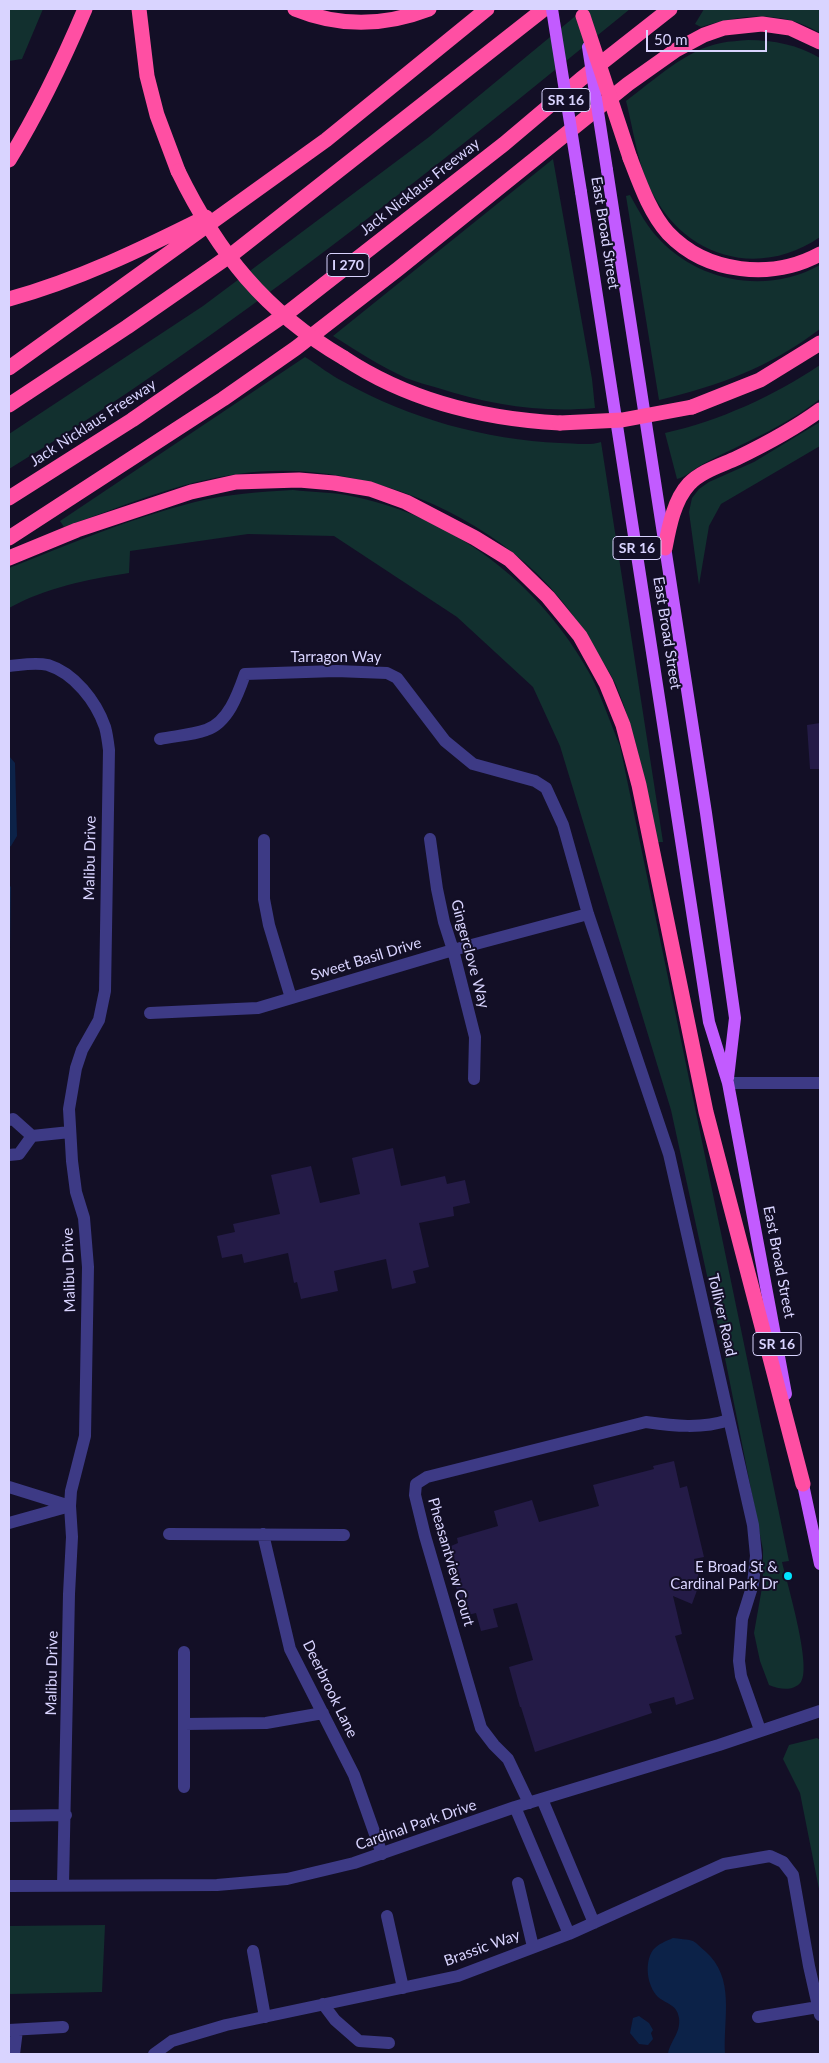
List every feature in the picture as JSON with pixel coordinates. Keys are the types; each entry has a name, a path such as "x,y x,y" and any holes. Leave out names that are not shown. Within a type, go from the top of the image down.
{"highway":[{"path":"9,160 30,126 64,59 85,9"},
{"path":"139,9 147,76 156,115 178,171 196,207 218,243 246,278 291,323 317,342 363,370 403,390 466,411 517,420 560,423 622,420 692,407 760,380 820,343"},
{"path":"295,9 340,22 362,23 390,20 429,9"},
{"path":"9,368 326,140 487,9"},
{"path":"9,404 127,327 235,252 544,9"},
{"name":"Jack Nicklaus Freeway","path":"9,498 124,425 290,311 504,144 581,79 670,9"},
{"path":"583,13 630,158 652,209 668,233 689,250 714,263 744,270 774,270 802,262 820,254"},
{"path":"9,538 223,399 296,348 398,269 628,84 676,50 704,34 724,28 762,24 790,28 820,42"},
{"path":"9,299 67,280 125,257 248,196"},
{"path":"665,548 670,521 680,498 689,484 703,474 804,422 820,410"},
{"path":"9,558 77,530 191,492 236,482 300,480 370,489 406,502 476,538 509,559 548,597 580,636 606,682 623,725 639,785 706,1112 803,1484"}],"main road":[{"name":"East Broad Street","path":"552,9 708,1022 728,1083 803,1484 820,1564"},
{"name":"East Broad Street","path":"583,13 706,814 735,1018 728,1083"}],"street":[{"name":"Malibu Drive","path":"9,666 37,664 68,674 95,708 105,727 109,750 105,991 99,1020 82,1050 76,1068 68,1109 76,1192 84,1218 88,1267 85,1436 71,1491 70,1506 72,1537 69,1594 66,1815 63,1885"},
{"name":"Tarragon Way","path":"160,739 208,730 225,716 239,692 245,674 336,671 387,672 397,678 445,741 473,764 535,781 546,788 563,825 588,914"},
{"name":"Gingerclove Way","path":"430,838 444,922 475,1037 474,1079"},
{"path":"264,840 264,899 271,933 291,998"},
{"name":"Sweet Basil Drive","path":"150,1012 258,1008 453,950 588,914"},
{"name":"Tolliver Road","path":"588,914 669,1154 753,1525 756,1556 752,1584 742,1619 739,1661 760,1730"},
{"path":"728,1083 820,1083"},
{"path":"9,1120 13,1119 32,1136 70,1132"},
{"path":"9,1155 20,1154 32,1136"},
{"name":"Pheasantview Court","path":"529,1803 508,1759 481,1728 425,1536 415,1495 416,1484 427,1477 646,1422 677,1427 715,1425 729,1420"},
{"path":"9,1487 70,1506"},
{"path":"9,1523 70,1506"},
{"path":"169,1534 344,1535"},
{"name":"Deerbrook Lane","path":"263,1534 290,1648 354,1775 382,1854"},
{"path":"184,1652 184,1787"},
{"name":"Cardinal Park Drive","path":"9,1886 217,1884 287,1879 354,1864 515,1807 820,1711"},
{"path":"184,1724 266,1723 324,1713"},
{"path":"542,1799 594,1923"},
{"path":"515,1807 569,1934"},
{"path":"9,1816 66,1815"},
{"name":"Brassic Way","path":"154,2054 172,2041 226,2025 458,1976 569,1934 724,1864 770,1856 784,1862 793,1875 819,2011"},
{"path":"518,1883 534,1947"},
{"path":"387,1916 403,1988"},
{"path":"253,1951 265,2016"},
{"path":"323,2004 335,2020 359,2042 389,2043"},
{"path":"758,2017 819,2011"},
{"path":"14,2054 13,2030 63,2026"}],"green space":[{"path":"9,9 43,9 22,59 9,61"},
{"path":"584,9 630,9 480,131 327,250 171,363 9,469 9,434 203,306 429,137"},
{"path":"704,9 820,9 820,33 791,21 761,16 731,19 701,27 695,24"},
{"path":"748,40 786,44 820,58 820,237 797,250 774,257 751,259 728,256 706,247 686,235 668,218 654,196 644,174 626,101 671,67 708,46 731,41"},
{"path":"553,159 592,379 595,408 535,408 496,403 457,394 406,378 333,336"},
{"path":"630,195 647,224 660,240 677,255 695,266 715,274 736,280 757,281 779,279 800,274 820,265 820,329 801,343 763,365 703,388 659,400 626,196"},
{"path":"305,357 334,376 369,395 448,425 476,432 532,441 581,444 601,442 663,842 657,842 641,763 623,704 614,681 580,625 560,598 525,563 483,531 451,513 418,498 346,477 310,472 274,471 238,474 194,483 150,496 64,527 60,521"},
{"path":"820,365 820,399 777,427 677,479 665,433 706,422 746,406 784,387"},
{"path":"820,422 820,446 721,504 709,526 699,585 689,512 692,498 699,489 709,482 754,462"},
{"path":"293,490 346,495 384,504 421,518 456,536 489,558 519,583 546,611 570,642 599,693 620,746 789,1561 782,1562 798,1624 804,1673 801,1682 794,1687 781,1688 769,1685 760,1661 754,1633 763,1582 763,1550 726,1363 671,1110 560,746 533,687 457,617 334,536 248,534 130,551 129,573 67,585 37,595 9,608 9,568 101,532 171,508 219,497"},
{"path":"817,1738 820,1740 820,1894 800,1793 783,1759 789,1745"},
{"path":"105,1925 102,1992 9,1994 9,1926"}],"water":[{"path":"9,756 15,763 17,836 9,847"},
{"path":"9,885 11,887 9,1009"},
{"path":"673,1938 691,1940 696,1943 715,1962 721,1973 726,1999 725,2054 668,2054 677,2033 678,2013 674,2007 658,1997 651,1987 648,1961 653,1950 660,1944"},
{"path":"639,2016 649,2023 653,2030 651,2033 653,2039 648,2045 639,2044 630,2033 633,2018"}],"building":[{"path":"820,723 820,769 810,769 807,725"},
{"path":"393,1148 401,1186 445,1176 447,1184 465,1180 470,1203 453,1207 454,1216 419,1223 429,1267 413,1271 416,1283 392,1289 386,1259 334,1271 338,1291 301,1299 297,1282 294,1283 288,1253 244,1263 242,1254 222,1258 217,1236 235,1232 233,1224 280,1214 271,1175 311,1166 320,1203 360,1194 352,1158"},
{"path":"674,1461 680,1488 687,1486 704,1557 694,1559 700,1582 692,1604 673,1596 682,1634 675,1636 694,1699 676,1705 674,1697 649,1704 652,1713 535,1752 509,1667 533,1660 517,1603 493,1609 498,1627 481,1631 476,1613 464,1616 453,1575 458,1573 451,1546 458,1543 457,1538 498,1526 494,1511 532,1500 539,1522 599,1506 593,1485 654,1469 653,1466"}],"place":[{"name":"E Broad St & Cardinal Park Dr","path":"788,1576"}]}
